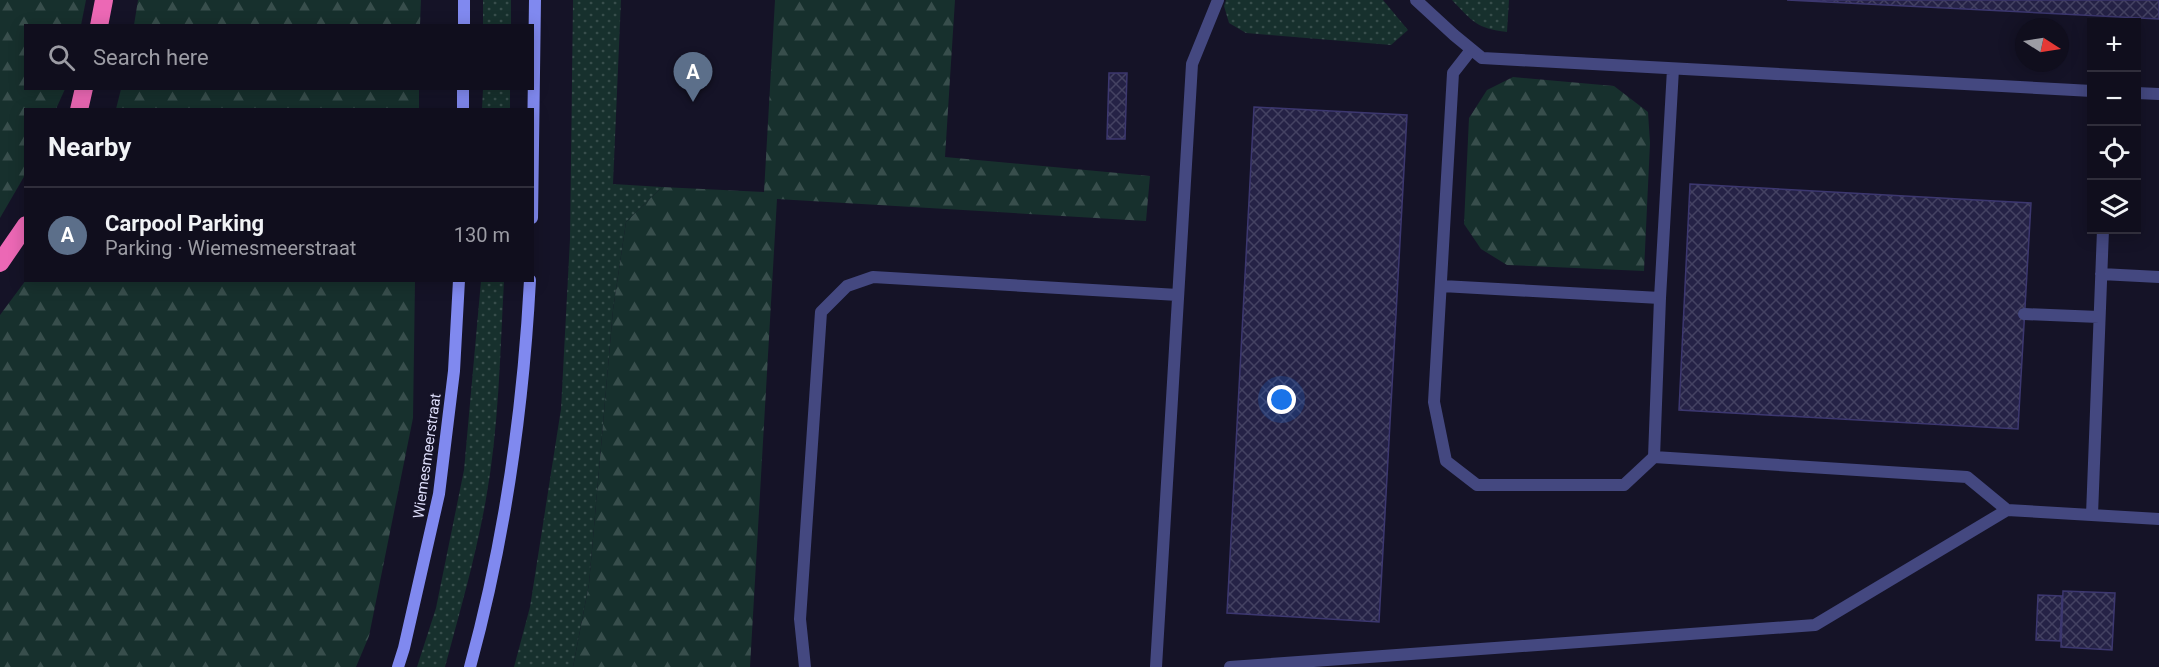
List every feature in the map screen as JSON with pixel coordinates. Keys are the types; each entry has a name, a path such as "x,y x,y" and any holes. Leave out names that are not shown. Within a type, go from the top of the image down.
{"highway":[{"path":"99,24 104,0"},
{"path":"79,108 83,90"},
{"path":"0,262 24,228"}],"main road":[{"path":"464,0 464,24"},
{"path":"534,73 535,0"},
{"path":"463,90 463,108"},
{"path":"534,90 534,108"},
{"name":"Wiemesmeerstraat","path":"398,667 439,494 453,371 459,282"},
{"path":"470,667 489,598 512,474 526,355 530,282"}],"lane":[{"path":"1156,667 1192,64 1218,0"},
{"path":"1416,0 1482,58 2087,91"},
{"path":"1471,50 1453,73 1434,402 1446,461 1477,485 1624,485 1654,457 1673,69"},
{"path":"2141,93 2159,94"},
{"path":"2092,515 2103,234"},
{"path":"2101,274 2159,277"},
{"path":"806,667 800,619 821,312 847,286 873,277 1178,295"},
{"path":"1442,286 1660,298"},
{"path":"2024,314 2099,317"},
{"path":"1654,457 1967,477 2007,510"},
{"path":"1230,667 1815,625 2007,510 2159,519"}],"green space":[{"path":"0,0 86,0 81,24 24,24 24,90 65,90 56,108 24,108 24,177 0,218"},
{"path":"138,0 421,0 420,24 134,24"},
{"path":"483,0 511,0 511,24 483,24"},
{"path":"573,0 621,0 613,184 662,187 626,222 613,310 589,584 573,667 514,667 530,607 561,409 570,239"},
{"path":"775,0 955,0 945,157 1150,176 1146,221 777,199 750,667 573,667 589,584 613,310 626,222 662,187 764,192"},
{"path":"1226,0 1383,0 1408,30 1391,45 1246,33 1229,23 1224,6"},
{"path":"1452,0 1509,0 1507,32 1476,23"},
{"path":"1513,77 1614,86 1648,112 1650,143 1644,271 1507,265 1481,249 1464,224 1469,118 1487,90"},
{"path":"121,90 419,90 419,108 116,108"},
{"path":"483,90 510,90 510,108 482,108"},
{"path":"25,282 415,282 413,418 369,636 356,667 0,667 0,315"},
{"path":"481,282 504,282 500,363 490,472 473,562 445,667 417,667 436,608 464,470"}],"building":[{"path":"1787,0 2159,0 2159,19"},
{"path":"1109,73 1127,73 1125,139 1107,139"},
{"path":"1254,107 1407,115 1379,622 1227,613"},
{"path":"1690,184 2031,203 2018,429 1679,410"},
{"path":"2063,591 2115,593 2112,650 2061,647"},
{"path":"2038,595 2062,596 2060,641 2036,640"}],"place":[{"name":"Carpool Parking","path":"693,102"}]}
